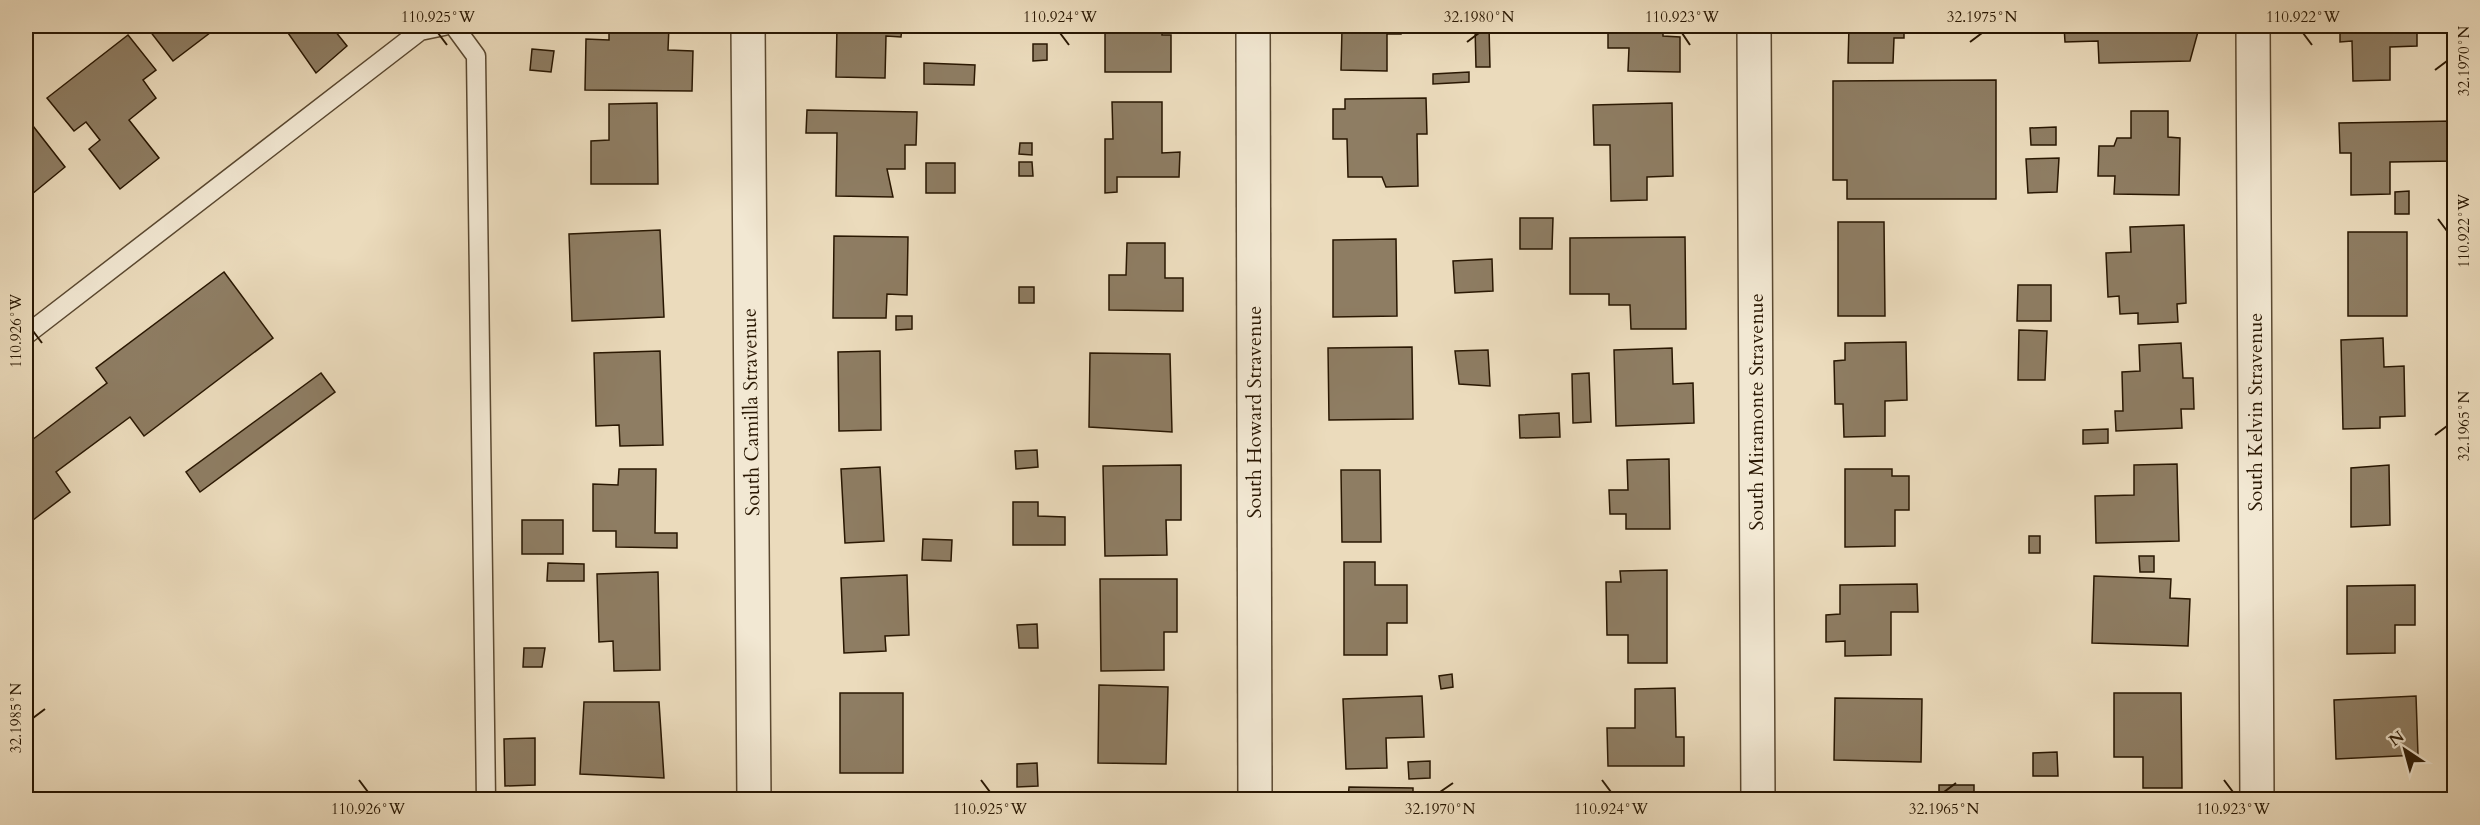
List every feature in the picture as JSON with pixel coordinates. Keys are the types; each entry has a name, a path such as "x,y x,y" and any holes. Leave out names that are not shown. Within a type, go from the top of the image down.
{"street":[{"name":"South Camilla Stravenue","path":"748,26 754,800"},
{"name":"South Howard Stravenue","path":"1253,26 1255,800"},
{"name":"South Miramonte Stravenue","path":"1754,26 1758,800"},
{"name":"South Kelvin Stravenue","path":"2253,26 2257,800"}],"lane":[{"path":"26,335 420,31 444,26"},
{"path":"454,26 476,56 486,800"}],"building":[{"path":"146,26 219,26 173,61"},
{"path":"299,26 331,26 347,46 316,73 288,33"},
{"path":"609,26 669,26 668,50 693,51 692,91 585,90 586,39 609,40"},
{"path":"837,26 902,26 901,37 886,36 885,78 836,77"},
{"path":"1119,26 1162,26 1162,35 1171,35 1171,72 1105,72 1105,28 1119,28"},
{"path":"1334,26 1401,26 1401,34 1387,34 1387,71 1341,70 1342,29 1334,29"},
{"path":"1475,26 1489,26 1490,67 1476,67"},
{"path":"1566,26 1663,26 1663,36 1680,37 1680,72 1628,71 1629,48 1608,48 1608,28 1566,28"},
{"path":"1849,26 1904,26 1904,38 1894,38 1893,63 1848,63"},
{"path":"2064,26 2172,26 2172,30 2199,28 2190,61 2099,63 2098,41 2065,42"},
{"path":"2340,26 2409,26 2409,31 2417,31 2417,46 2390,47 2390,80 2353,81 2352,41 2340,42"},
{"path":"128,35 156,70 143,80 156,98 129,120 159,158 120,189 89,149 100,140 86,122 74,131 47,98"},
{"path":"1033,44 1047,44 1047,60 1033,61"},
{"path":"532,49 554,51 551,72 530,70"},
{"path":"924,63 975,65 974,85 924,84"},
{"path":"1469,72 1469,82 1433,84 1433,74"},
{"path":"1996,80 1996,199 1847,199 1847,180 1833,180 1833,81"},
{"path":"1426,98 1427,134 1417,134 1418,186 1386,187 1382,177 1348,177 1347,139 1333,139 1333,109 1345,109 1345,99"},
{"path":"1112,102 1162,102 1162,153 1180,152 1179,177 1117,177 1117,192 1105,193 1105,139 1113,139"},
{"path":"657,103 658,184 591,184 591,141 609,140 609,104"},
{"path":"1672,103 1673,176 1647,177 1647,200 1611,201 1610,145 1594,145 1593,105"},
{"path":"807,110 917,112 916,145 905,145 905,169 887,169 893,197 836,196 837,133 806,133"},
{"path":"2131,111 2168,111 2168,137 2180,138 2179,195 2114,194 2115,176 2098,176 2099,146 2114,146 2117,138 2131,138"},
{"path":"26,117 65,167 26,199"},
{"path":"2454,121 2454,161 2390,162 2390,194 2351,195 2351,153 2340,153 2339,123"},
{"path":"2056,127 2056,145 2031,145 2030,128"},
{"path":"1020,143 1032,143 1032,155 1019,154"},
{"path":"2059,158 2057,192 2028,193 2026,159"},
{"path":"1019,162 1032,162 1033,176 1019,176"},
{"path":"926,163 955,163 955,193 926,193"},
{"path":"2409,191 2409,214 2395,214 2395,192"},
{"path":"1520,218 1553,218 1552,249 1520,249"},
{"path":"1838,222 1884,222 1885,316 1838,316"},
{"path":"2184,225 2186,303 2177,304 2178,322 2138,324 2138,313 2120,314 2119,296 2108,297 2106,253 2131,252 2130,227"},
{"path":"660,230 664,317 572,321 569,234"},
{"path":"2348,232 2407,232 2407,316 2348,316"},
{"path":"834,236 908,237 907,295 887,294 886,318 833,318"},
{"path":"1685,237 1686,329 1631,329 1630,305 1609,305 1609,294 1570,294 1570,238"},
{"path":"1396,239 1397,316 1333,317 1333,240"},
{"path":"1127,243 1165,243 1165,278 1183,278 1183,311 1109,310 1109,275 1126,275"},
{"path":"1492,259 1493,291 1455,293 1453,261"},
{"path":"224,272 273,338 144,436 130,417 56,472 70,492 33,520 26,510 26,431 32,440 107,383 96,368"},
{"path":"2018,285 2051,285 2051,321 2017,321"},
{"path":"1019,287 1034,287 1034,303 1019,303"},
{"path":"896,316 912,316 912,329 896,330"},
{"path":"2019,330 2047,331 2045,380 2018,380"},
{"path":"2383,338 2384,367 2404,366 2405,416 2380,417 2380,428 2343,429 2341,340"},
{"path":"1906,342 1907,400 1885,401 1885,436 1844,437 1843,404 1835,404 1834,361 1845,360 1845,343"},
{"path":"2181,343 2183,378 2193,378 2194,409 2181,409 2182,428 2116,431 2115,411 2123,411 2122,372 2140,371 2139,345"},
{"path":"1412,347 1413,419 1329,420 1328,348"},
{"path":"1672,348 1673,384 1693,383 1694,423 1616,426 1614,350"},
{"path":"1488,350 1490,386 1459,384 1455,351"},
{"path":"660,351 663,445 620,446 619,425 596,426 594,353"},
{"path":"880,351 881,430 839,431 838,352"},
{"path":"1090,353 1170,354 1172,432 1089,427"},
{"path":"321,373 335,392 200,492 186,472"},
{"path":"1589,373 1591,422 1573,423 1572,374"},
{"path":"1559,413 1560,437 1520,438 1519,415"},
{"path":"2108,429 2108,443 2083,444 2083,430"},
{"path":"1037,450 1038,467 1016,469 1015,451"},
{"path":"1669,459 1670,529 1626,529 1626,514 1610,514 1609,490 1628,490 1627,460"},
{"path":"2177,464 2179,541 2096,543 2095,496 2134,495 2134,465"},
{"path":"1181,465 1181,520 1166,520 1167,555 1105,556 1103,466"},
{"path":"2389,465 2390,525 2351,527 2351,468"},
{"path":"880,467 884,541 845,543 841,469"},
{"path":"619,469 656,469 655,533 677,533 677,548 616,547 616,531 593,531 593,484 618,485"},
{"path":"1845,469 1892,469 1892,476 1909,476 1909,510 1895,510 1895,546 1845,547"},
{"path":"1341,470 1380,470 1381,542 1342,542"},
{"path":"1013,502 1038,502 1038,516 1065,517 1065,545 1013,545"},
{"path":"522,520 563,520 563,554 522,554"},
{"path":"2029,536 2040,536 2040,553 2029,553"},
{"path":"923,539 952,540 951,561 922,560"},
{"path":"2139,556 2154,556 2154,572 2140,572"},
{"path":"1344,562 1375,562 1375,585 1407,585 1407,623 1387,623 1387,655 1344,655"},
{"path":"548,563 584,564 584,581 547,581"},
{"path":"1667,570 1667,663 1628,663 1628,635 1607,635 1606,582 1621,582 1620,571"},
{"path":"658,572 660,670 614,671 613,641 599,642 597,574"},
{"path":"907,575 909,635 885,636 886,651 844,653 841,578"},
{"path":"2094,576 2171,579 2170,598 2190,599 2188,646 2092,643"},
{"path":"1100,579 1177,579 1177,632 1164,632 1164,670 1101,671"},
{"path":"1917,584 1918,612 1891,612 1891,655 1845,656 1845,641 1826,642 1826,615 1840,614 1840,585"},
{"path":"2415,585 2415,625 2395,625 2395,653 2347,654 2347,586"},
{"path":"1037,624 1038,648 1019,648 1017,625"},
{"path":"524,648 545,648 542,667 523,667"},
{"path":"1452,674 1453,687 1441,689 1439,676"},
{"path":"1099,685 1168,687 1166,764 1098,763"},
{"path":"1675,688 1676,737 1684,737 1684,766 1608,766 1607,728 1635,728 1635,689"},
{"path":"840,693 903,693 903,773 840,773"},
{"path":"2114,693 2181,693 2182,788 2143,788 2143,757 2114,757"},
{"path":"1422,696 1424,737 1386,738 1387,768 1346,769 1343,699"},
{"path":"2416,696 2418,755 2336,759 2334,700"},
{"path":"1835,698 1922,699 1921,762 1834,760"},
{"path":"584,702 659,702 664,778 580,774"},
{"path":"535,738 535,785 505,786 504,739"},
{"path":"2057,752 2058,776 2033,776 2033,753"},
{"path":"1430,761 1430,778 1409,779 1408,762"},
{"path":"1037,763 1038,786 1017,787 1017,764"},
{"path":"1939,785 1974,785 1974,800 1939,800"},
{"path":"1349,787 1413,788 1413,800 1348,800"}]}
